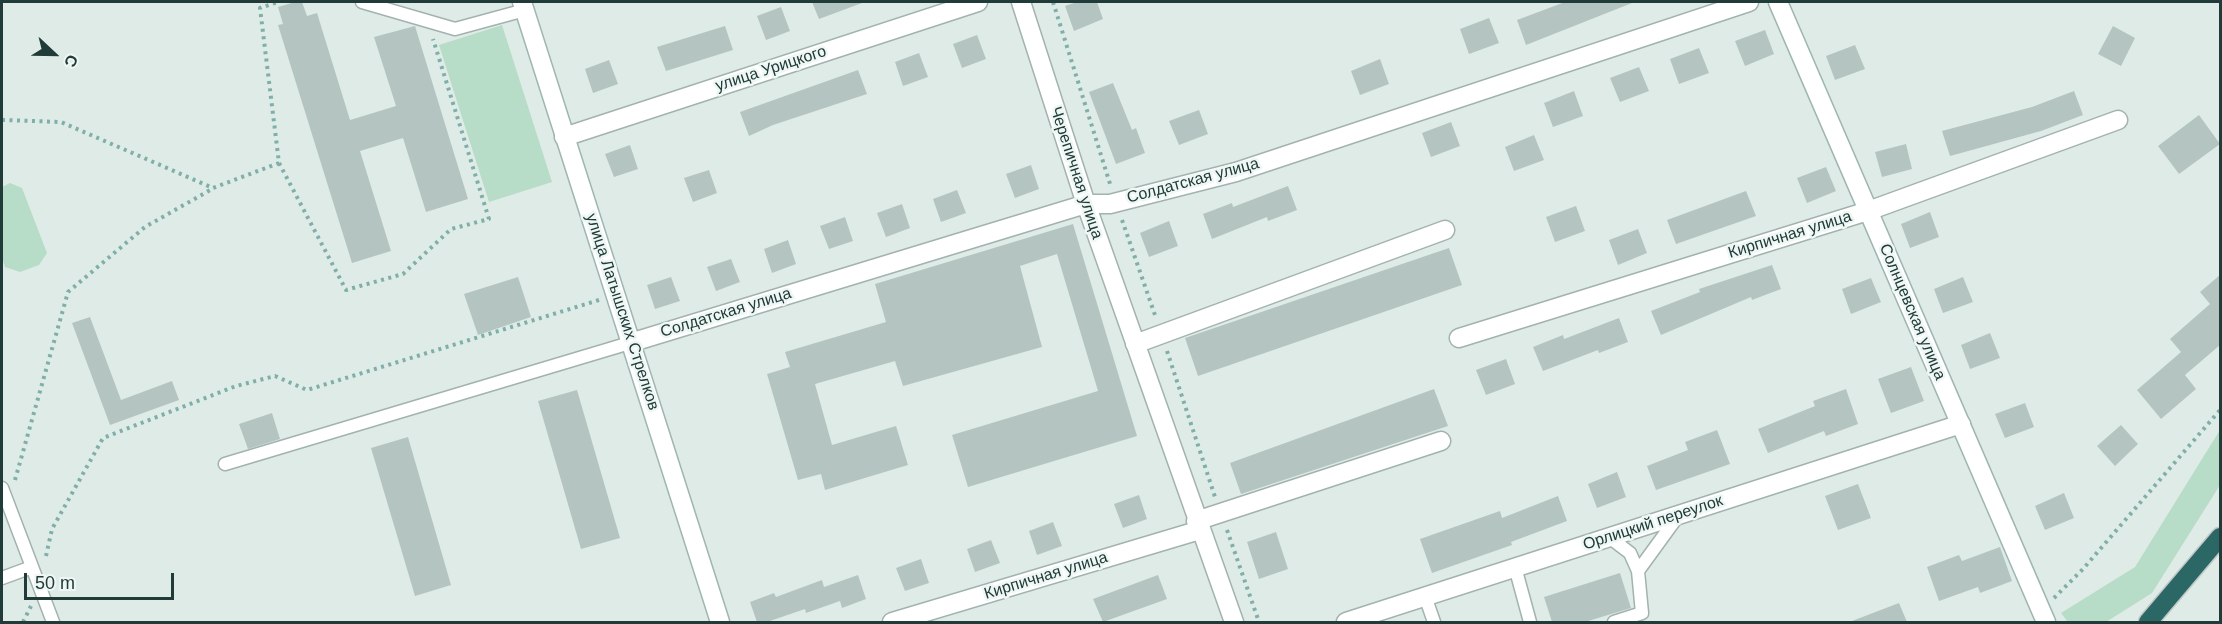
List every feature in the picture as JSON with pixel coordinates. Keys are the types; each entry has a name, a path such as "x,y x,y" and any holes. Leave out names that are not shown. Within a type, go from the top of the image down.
{"highway":[{"path":"2148,622 2220,537"}],"street":[{"name":"улица Урицкого","path":"564,137 978,2"},
{"name":"Черепичная улица","path":"1021,2 1086,204 1234,622"},
{"name":"Солдатская улица","path":"633,342 1086,204 1116,202 1236,172 1749,2"},
{"name":"Солнцевская улица","path":"1778,2 2044,617"},
{"name":"улица Латышских Стрелков","path":"523,6 633,342 720,622"},
{"name":"Кирпичная улица","path":"1459,338 1868,211 2118,120"},
{"path":"1135,344 1445,230"},
{"name":"Орлицкий переулок","path":"1346,622 1960,424"},
{"path":"1198,525 1220,513 1441,441"},
{"name":"Кирпичная улица","path":"892,622 1198,525"}],"lane":[{"path":"362,2 455,29 523,6"},
{"path":"225,464 633,342"},
{"path":"2,488 53,622"},
{"path":"1638,570 1678,515"},
{"path":"1610,537 1630,553 1638,570 1642,613 1614,622"},
{"path":"2,578 32,567"},
{"path":"1515,567 1530,622"},
{"path":"1425,596 1434,622"}],"path":[{"path":"278,2 260,8 279,163 346,290 403,274 452,229 489,219 427,21"},
{"path":"1053,2 1116,202 1259,622"},
{"path":"2,120 61,122 213,188"},
{"path":"8,504 68,292 145,227 213,188 279,163"},
{"path":"23,622 40,587 52,530 104,438 236,386 275,376 307,390 617,294"},
{"path":"2044,617 2220,410"}],"green space":[{"path":"502,25 552,182 489,202 439,45"},
{"path":"10,183 22,188 47,253 39,265 20,272 5,267 2,257 2,187"},
{"path":"2220,430 2220,485 2152,593 2106,622 2068,622 2061,613 2135,567"}],"building":[{"path":"302,2 307,16 317,13 350,120 396,106 374,37 415,26 468,199 426,212 403,138 360,151 391,251 352,263 278,25 283,24 278,7"},
{"path":"812,2 862,2 862,3 819,19"},
{"path":"1077,2 1097,2 1103,19 1074,31 1065,6"},
{"path":"1565,2 1632,3 1526,45 1517,20"},
{"path":"781,7 790,31 766,40 757,16"},
{"path":"1489,18 1499,43 1469,54 1460,29"},
{"path":"725,26 733,50 666,71 657,47"},
{"path":"2113,26 2135,38 2121,66 2098,54"},
{"path":"1765,30 1774,54 1745,66 1735,41"},
{"path":"977,35 986,59 962,68 953,44"},
{"path":"1855,45 1865,69 1835,80 1826,56"},
{"path":"1699,48 1709,73 1679,84 1670,59"},
{"path":"919,53 928,77 903,86 895,62"},
{"path":"1380,59 1389,84 1360,95 1351,71"},
{"path":"609,60 618,84 593,93 585,69"},
{"path":"1639,67 1649,91 1620,102 1610,78"},
{"path":"858,70 867,94 773,125 749,136 740,112"},
{"path":"1113,83 1132,130 1136,128 1145,153 1116,164 1089,92"},
{"path":"1574,91 1583,116 1553,127 1544,103"},
{"path":"2074,91 2083,115 2041,131 1950,156 1942,131 2032,107"},
{"path":"1199,110 1208,134 1179,145 1169,121"},
{"path":"2199,115 2220,144 2179,174 2158,146"},
{"path":"1451,122 1460,146 1431,157 1422,133"},
{"path":"1534,135 1544,160 1514,171 1505,147"},
{"path":"1906,144 1912,169 1882,177 1875,152"},
{"path":"630,145 638,169 614,177 605,154"},
{"path":"1031,165 1039,189 1015,198 1006,174"},
{"path":"1826,167 1836,191 1807,203 1797,178"},
{"path":"709,170 717,193 693,202 684,178"},
{"path":"1288,186 1297,210 1268,221 1267,217 1212,239 1203,214 1232,203 1233,207"},
{"path":"957,190 966,213 941,222 933,199"},
{"path":"1746,191 1756,216 1676,244 1667,220"},
{"path":"902,204 910,228 886,237 877,213"},
{"path":"1576,206 1585,231 1555,242 1546,217"},
{"path":"1930,212 1939,237 1910,248 1901,224"},
{"path":"845,217 853,241 829,249 820,226"},
{"path":"1169,221 1178,246 1149,257 1140,233"},
{"path":"1073,224 1137,436 968,487 952,435 1098,391 1057,254 1020,266 1042,347 903,386 895,361 815,384 832,445 896,426 908,465 825,490 821,474 798,480 767,374 790,367 785,352 886,322 875,284"},
{"path":"1638,229 1647,253 1618,265 1609,240"},
{"path":"788,240 796,264 772,273 764,249"},
{"path":"1449,248 1462,285 1198,376 1185,338"},
{"path":"731,259 740,282 716,291 707,267"},
{"path":"1772,265 1781,289 1752,300 1751,297 1661,335 1651,311 1700,292 1699,289"},
{"path":"2220,275 2220,345 2185,375 2196,389 2161,419 2137,390 2181,352 2170,339 2210,304 2200,292"},
{"path":"518,277 531,317 478,335 464,294"},
{"path":"671,277 680,301 655,309 647,285"},
{"path":"1963,277 1973,302 1943,313 1934,289"},
{"path":"1871,278 1881,302 1851,314 1842,289"},
{"path":"90,317 121,400 172,381 179,400 110,425 72,323"},
{"path":"1619,318 1628,342 1599,353 1598,350 1543,371 1533,347 1563,335 1564,339"},
{"path":"1990,333 2000,358 1970,369 1961,345"},
{"path":"1506,359 1515,384 1486,395 1476,370"},
{"path":"1911,367 1924,401 1891,413 1878,379"},
{"path":"1434,389 1448,426 1241,494 1230,463"},
{"path":"1846,389 1858,424 1826,436 1824,431 1768,453 1758,429 1815,406 1813,401"},
{"path":"577,390 620,538 581,549 538,401"},
{"path":"2025,403 2034,427 2005,438 1995,414"},
{"path":"272,413 280,439 248,449 239,424"},
{"path":"2121,425 2138,444 2115,466 2097,446"},
{"path":"1717,430 1730,464 1656,490 1647,466 1688,450 1685,442"},
{"path":"408,437 451,585 415,596 371,448"},
{"path":"1617,472 1626,497 1597,508 1588,484"},
{"path":"1858,484 1871,518 1838,530 1825,496"},
{"path":"2064,493 2074,518 2045,530 2035,506"},
{"path":"1139,495 1147,519 1123,528 1114,504"},
{"path":"1558,496 1567,521 1511,542 1512,545 1432,573 1420,539 1500,511 1502,518"},
{"path":"1053,522 1062,546 1037,555 1029,531"},
{"path":"1276,532 1288,569 1259,579 1247,542"},
{"path":"991,540 1000,563 975,572 967,549"},
{"path":"2000,547 2012,581 1980,593 1978,587 1939,601 1927,567 1959,555 1962,561"},
{"path":"921,559 929,583 905,591 896,568"},
{"path":"1620,573 1631,608 1585,622 1552,622 1544,597"},
{"path":"858,575 866,599 842,608 840,601 806,613 805,609 767,622 757,622 750,602 774,593 776,597 822,580 824,587"},
{"path":"1158,575 1167,599 1103,622 1093,599"},
{"path":"1899,603 1907,622 1852,622 1852,621"}]}
